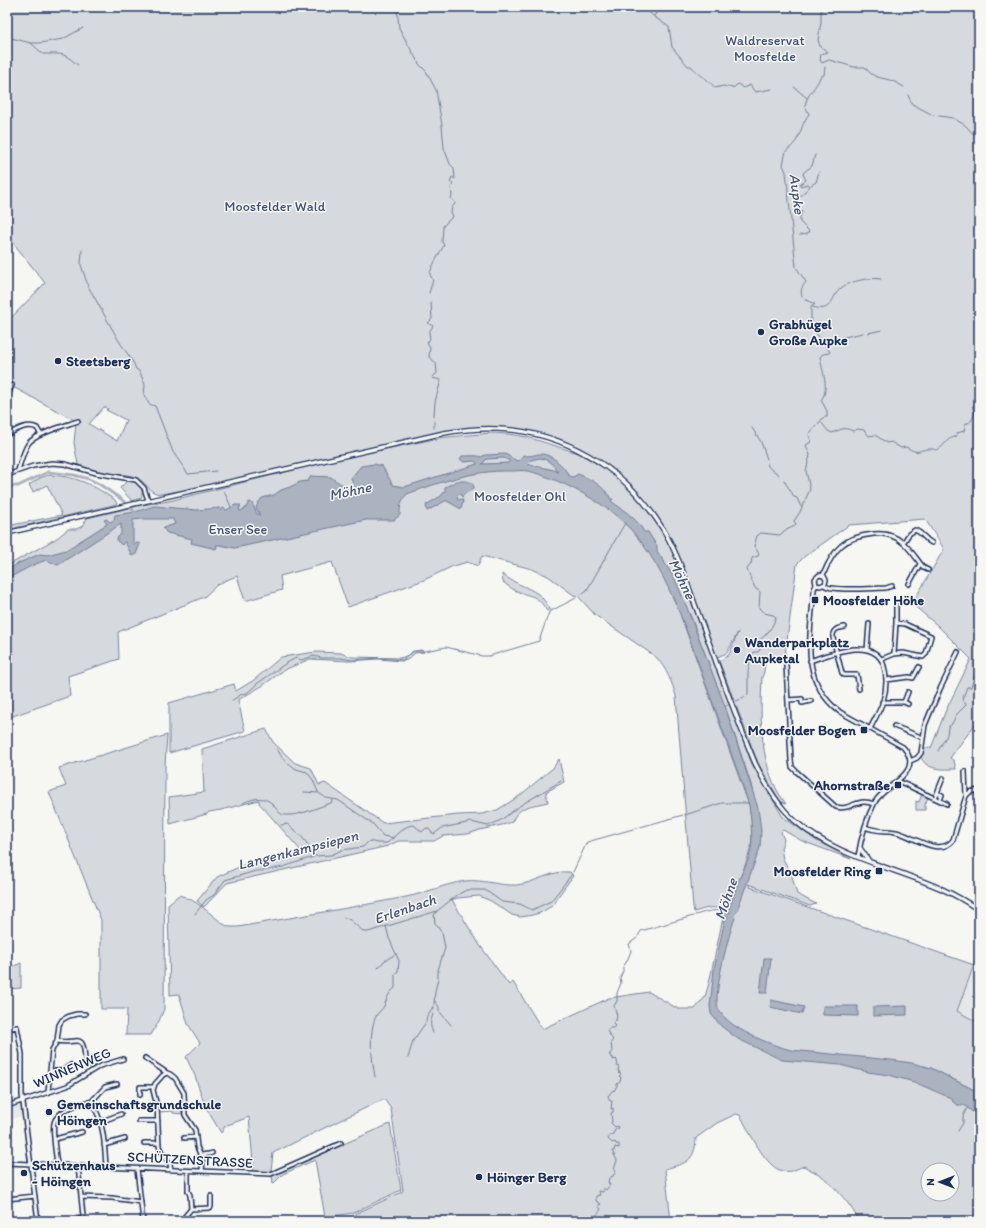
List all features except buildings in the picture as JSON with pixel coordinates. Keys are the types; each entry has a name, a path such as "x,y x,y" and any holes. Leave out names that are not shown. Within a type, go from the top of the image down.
{"main road":[{"path":"7,533 460,430 497,428 517,430 544,436 575,448 594,458 624,480 648,506 664,531 685,576 750,751 763,780 786,811 806,829 832,845 870,862 941,889 962,899 979,910"},
{"path":"860,848 870,862"}],"street":[{"path":"7,398 12,385"},
{"path":"18,470 28,443 41,435 78,421"},
{"path":"7,435 22,428 33,426 37,428 41,435"},
{"path":"7,474 18,470 52,463 65,464 96,473 136,480 141,484 148,500"},
{"path":"903,542 909,534 916,530 932,543"},
{"path":"858,857 865,827 874,804 883,791 898,781 906,773 910,761 903,747 842,713 832,705 817,683 810,661 809,649 814,589 816,584 815,578 819,575 823,575 836,551 845,542 853,538 867,535 886,534 903,542 920,564 928,570"},
{"path":"909,584 920,564"},
{"path":"823,575 826,580 824,585"},
{"path":"816,584 820,586 824,585 828,588 842,589 886,588 892,586"},
{"path":"894,654 896,604"},
{"path":"882,659 894,654 909,654 923,657 926,654 932,636 905,624 896,623"},
{"path":"868,650 869,624"},
{"path":"845,627 838,628 833,632 833,638 842,672 844,675 857,676 859,689"},
{"path":"810,661 837,652 853,649 868,650 882,659 885,668 886,680 882,702 870,729"},
{"path":"910,761 920,756 925,725 958,652"},
{"path":"786,665 791,760 794,769 836,807 845,808 863,801 874,804"},
{"path":"886,680 909,677 913,678 919,667"},
{"path":"904,702 908,692"},
{"path":"788,700 802,699 802,703 811,701"},
{"path":"882,702 904,702 908,704"},
{"path":"894,726 923,738"},
{"path":"865,827 878,831 895,831 933,846 944,847 953,840 966,796 965,772"},
{"path":"935,798 943,778"},
{"path":"898,781 947,804"},
{"path":"966,796 970,792 979,790"},
{"path":"937,793 942,795 940,800"},
{"path":"48,1092 52,1050 57,1041 59,1025 62,1020 72,1014 85,1014"},
{"path":"7,1029 17,1027 22,1054 23,1101 38,1221"},
{"path":"57,1041 77,1040 82,1042 85,1061"},
{"path":"146,1058 175,1078 182,1089 185,1098 185,1115 194,1128 198,1150 203,1161 202,1171"},
{"name":"WINNENWEG","path":"7,1106 71,1084 100,1066 123,1059"},
{"path":"50,1071 62,1071 71,1065"},
{"path":"140,1095 140,1087 153,1087 166,1073"},
{"path":"57,1165 54,1123 58,1116 64,1111 76,1106 90,1103 105,1087 117,1084"},
{"path":"153,1087 157,1106 160,1150 170,1164 171,1170"},
{"path":"90,1103 95,1109 100,1122 106,1167"},
{"path":"100,1122 120,1114"},
{"path":"139,1121 158,1121"},
{"path":"55,1139 82,1132"},
{"path":"184,1138 196,1138"},
{"path":"104,1145 125,1139"},
{"name":"SCHÜTZENSTRASSE","path":"7,1163 271,1174 341,1142"},
{"path":"144,1143 159,1143"},
{"path":"201,1155 212,1153"},
{"path":"71,1221 83,1218 84,1214 78,1166"},
{"path":"137,1169 143,1221"},
{"path":"181,1221 190,1209 188,1171"},
{"path":"7,1199 35,1196"},
{"path":"190,1209 210,1208 211,1196"},
{"path":"81,1197 112,1198 141,1202"}],"shaded area":[{"path":"979,956 979,1023 957,1011 974,965"},
{"path":"18,1105 21,1106 23,1116 9,1119 11,1127 7,1128 7,1108"}],"green space":[{"path":"7,7 979,7 979,714 976,723 950,758 954,761 956,769 931,767 923,762 921,757 924,748 931,748 946,710 971,659 938,626 912,604 944,549 925,519 849,525 805,556 797,564 784,663 768,658 762,677 761,710 763,743 766,760 777,790 786,804 780,801 758,763 719,661 729,655 738,632 727,653 717,657 678,560 664,531 636,492 594,458 544,436 497,429 444,433 229,482 161,494 153,492 142,481 135,477 109,474 78,465 74,443 76,423 78,422 11,386 7,395 7,322 45,283 7,235","holes":["104,407 108,409 106,410 126,420 117,441 89,424"]},
{"name":"Moosfelder Ohl","path":"491,433 508,434 527,437 578,453 606,469 633,491 652,516 669,543 729,702 724,704 690,614 681,617 749,805 752,827 751,845 738,882 754,858 756,811 751,784 725,706 730,704 752,764 783,817 817,841 851,859 802,841 783,830 781,832 784,840 781,848 783,859 791,873 797,894 816,904 810,906 748,884 750,887 974,965 957,1011 979,1023 978,1092 931,1068 924,1066 979,1093 979,1221 859,1221 852,1209 833,1186 821,1176 804,1166 792,1171 783,1171 777,1169 770,1163 758,1148 740,1115 736,1114 717,1123 696,1138 694,1152 688,1160 679,1165 665,1169 671,1221 352,1221 355,1214 402,1192 403,1190 391,1109 384,1099 273,1153 271,1172 267,1173 254,1173 249,1117 225,1126 221,1133 205,1106 195,1076 186,1057 200,1043 188,1024 179,994 170,995 168,904 179,895 191,900 225,925 230,927 238,927 406,897 465,881 517,885 556,873 570,872 573,876 555,903 540,913 528,916 520,917 512,915 491,901 479,896 457,898 452,900 479,944 509,985 513,982 542,1029 609,998 649,992 678,1009 695,1009 705,997 724,913 727,911 722,909 707,908 694,912 676,696 671,680 666,670 656,657 595,615 577,595 575,596 548,576 532,569 482,556 478,566 467,562 451,567 424,580 348,607 332,562 280,576 282,590 245,601 237,576 224,581 219,585 218,584 204,597 118,632 119,659 68,676 70,696 7,718 7,566 57,538 68,529 76,529 83,526 87,518 142,505 169,501 341,458 435,439 437,440 437,438"},
{"path":"48,475 67,477 91,485 107,494 115,500 117,504 7,530 7,526 62,515 47,485 33,492 29,485"},
{"path":"128,480 138,483 142,491 141,498 132,501 120,488"},
{"path":"502,574 538,594 550,609 547,611 541,602 535,598 517,591 503,582"},
{"path":"421,650 424,652 415,653 407,660 402,661 378,659 350,661 310,659 284,670 262,686 238,700 245,731 169,753 169,703 234,684 236,691 254,680 281,657 316,652 341,653 351,657 400,658 415,651"},
{"path":"266,729 273,742 295,763 311,768 319,785 325,783 383,823 482,814 497,810 518,797 553,768 559,759 564,782 546,792 548,802 522,809 518,812 512,822 468,834 443,836 434,841 398,841 388,846 227,883 204,907 197,901 217,877 248,863 277,862 302,852 259,803 259,800 209,812 207,814 170,824 169,797 204,792 202,749"},
{"path":"167,735 165,765 164,1009 151,1035 126,1035 127,1009 101,1009 101,920 49,792 66,786 59,768"},
{"path":"922,794 928,797 925,810 916,810 916,801 919,802"},
{"path":"21,963 21,988 8,989 7,969"},
{"path":"181,1105 182,1114 173,1113 172,1111 159,1112 159,1108"},
{"path":"390,1124 401,1190 353,1213 325,1217 315,1160 283,1174 273,1184 272,1175"}],"water":[{"name":"Enser See","path":"505,454 517,461 520,460 523,455 529,456 544,454 552,458 564,468 569,476 573,477 578,474 600,486 607,493 610,499 613,499 611,501 634,518 644,532 648,532 657,546 657,551 675,579 725,706 758,808 761,830 760,848 736,913 728,912 738,882 749,858 752,843 749,805 683,621 663,576 638,538 607,508 565,484 534,472 484,472 445,481 407,494 401,503 400,515 394,520 366,520 235,548 216,545 216,549 191,543 192,539 167,533 163,528 175,524 173,519 133,520 133,544 140,544 136,554 132,556 125,542 122,545 117,541 117,538 121,534 121,524 58,565 46,560 7,579 7,570 40,554 47,555 66,550 107,524 104,520 106,519 110,522 114,520 115,515 135,512 154,506 197,510 220,508 221,511 223,508 227,510 235,505 241,505 240,511 245,509 249,502 252,503 257,514 260,515 256,508 262,498 274,495 281,490 300,482 308,481 311,476 331,477 349,489 354,486 351,478 361,466 374,464 382,466 393,485 404,487 477,464 474,461 464,462 460,459 462,456 481,457 485,455","holes":["504,458 510,461 508,463 482,464 487,459","540,458 551,463 558,472 527,464 531,460"]},
{"path":"457,481 470,482 474,487 462,497 460,494 457,497 458,500 462,499 463,501 461,509 445,501 427,511 426,505 441,496 445,491 445,487"},
{"path":"726,915 735,918 722,963 717,1001 718,1008 730,1022 750,1035 791,1050 891,1060 931,1068 978,1092 979,1113 975,1114 964,1105 957,1105 952,1101 953,1099 914,1082 889,1075 868,1072 840,1065 782,1060 738,1039 721,1026 711,1014 710,1006 714,969"},
{"path":"764,958 771,958 767,993 760,993"},
{"path":"771,1000 804,1007 802,1014 770,1007"},
{"path":"823,1006 858,1006 858,1016 823,1015"},
{"path":"907,1006 907,1015 873,1016 873,1007"}],"waterway":[{"path":"397,7 399,28 419,64 426,71 436,90 444,148 450,164 454,168 455,179 452,177 450,182 453,184 451,188 451,199 455,202 451,213 453,216 443,226 442,242 444,245 430,272 433,280 429,293"},
{"path":"644,7 653,16 669,27 672,47 688,66 691,66 715,88 723,86 733,88 738,84 743,88 750,85 755,92 772,89"},
{"path":"654,16 660,7"},
{"path":"824,7 821,11 818,40 820,46 828,52 821,54 820,60 822,63 829,60 854,67 865,67 874,76 893,81 904,87"},
{"path":"31,43 63,39 83,28"},
{"path":"7,37 31,43 43,54 59,54 65,56 78,65"},
{"name":"Aupke","path":"802,296 801,292 803,285 806,282 796,267 786,172 783,165 786,151 798,138 809,114 805,106 807,98 820,77 824,75 825,67"},
{"name":"Aupke","path":"794,87 807,98"},
{"path":"908,95 912,104 933,115 953,118 965,125 979,140"},
{"path":"800,235 807,234 809,231 800,222 802,212 796,206 798,199 810,186 808,184 800,186 800,184 806,180 803,174 812,166 815,155"},
{"path":"811,185 816,182 819,172"},
{"path":"82,250 81,265 88,286 119,341 136,369 140,372 145,385 144,395 149,404 155,406 173,452 188,474 216,471"},
{"path":"813,307 820,309 828,306 838,291 849,283 866,279 881,279"},
{"name":"Aupke","path":"736,701 744,698 748,694 748,671 751,657 754,652 758,652 760,650 758,641 769,630 776,617 764,613 759,608 760,592 755,588 747,570 751,564 752,558 758,556 759,554 754,546 757,536 761,533 780,535 784,531 795,526 796,524 794,521 800,512 810,489 806,471 810,455 806,445 811,442 809,434 824,417 827,417 827,411 821,400 824,396 825,385 820,357 823,354 830,352 811,327 811,307 815,304 805,299"},
{"path":"431,302 432,319 428,323 433,326 429,332 430,339 427,342 430,347 429,357 436,363 437,373 432,378 441,380 435,402 434,416"},
{"path":"868,333 882,330"},
{"path":"826,344 835,339 863,333"},
{"path":"821,422 828,431 832,433 844,429 853,431 858,429 864,430 869,436 875,435 887,443 891,442 901,448 906,447 914,451 928,449 936,450 957,436 957,433 964,431 966,423 971,421 975,414 972,406 977,406 974,400 979,399"},
{"path":"434,421 434,428"},
{"path":"752,428 761,442 767,459"},
{"path":"767,463 769,468 779,475"},
{"path":"7,486 18,486 48,472 74,475 89,479 99,484 121,499 137,514"},
{"path":"784,480 794,497 797,498 801,507"},
{"path":"224,491 231,507"},
{"path":"579,596 587,590 625,523"},
{"path":"231,701 242,694 247,693 258,683 296,658 302,660 313,656 352,660 379,658 403,660 413,651 425,651 446,647 482,656 489,656 539,641 549,612 576,598"},
{"path":"938,751 947,735 948,727 952,724 956,715 965,706 966,704 962,700 967,687 971,687 976,671 979,670"},
{"path":"277,749 283,759 296,769 307,772 313,780 318,792"},
{"name":"Langenkampsiepen","path":"195,914 206,900 214,895 225,880 256,871 283,867 316,856 331,855 342,850 363,847 369,841 387,843 403,829 414,825 422,832 426,828 434,834 442,828 471,822 488,826 501,820 521,805 561,781"},
{"path":"304,792 319,793 326,798 338,800 373,824 383,836 394,838"},
{"path":"243,803 259,798 267,800 282,814 291,815 303,813 331,803 333,800"},
{"name":"Erlenbach","path":"685,815 722,803 748,803"},
{"name":"Erlenbach","path":"573,872 587,842 683,815"},
{"path":"281,825 287,824 297,832 315,855"},
{"name":"Erlenbach","path":"343,917 350,920 364,932 368,932 437,911 466,890 485,890 502,902 520,904 532,910 551,901 572,874"},
{"name":"Möhne","path":"729,923 736,907"},
{"path":"408,1058 413,1041 426,1022 427,1016 434,1005 438,970 445,948 442,933 435,923 434,915 437,911"},
{"path":"695,915 712,911 722,911"},
{"path":"725,912 732,915"},
{"path":"638,936 641,931 693,916"},
{"path":"375,1077 371,1046 372,1030 377,1015 384,1006 389,994 395,988 395,975 398,971 399,961 389,938 386,926"},
{"path":"596,1221 593,1220 595,1218 593,1216 597,1215 601,1209 598,1206 601,1204 596,1201 596,1196 600,1195 598,1191 603,1192 603,1188 606,1190 610,1185 608,1182 609,1178 613,1176 616,1171 614,1170 617,1160 612,1151 614,1151 615,1147 619,1148 619,1144 616,1144 615,1142 612,1143 608,1139 610,1135 619,1128 618,1126 615,1127 611,1123 611,1113 613,1112 613,1108 611,1109 612,1101 610,1101 608,1096 613,1090 614,1091 617,1084 620,1082 621,1077 619,1076 621,1074 618,1073 620,1072 618,1071 619,1067 617,1066 617,1060 613,1060 613,1057 611,1058 611,1055 609,1055 612,1051 611,1042 613,1040 607,1031 609,1028 613,1028 615,1026 613,1024 615,1020 616,1021 617,1016 614,1006 617,1001 617,993 621,983 620,978 623,967 631,951 629,944 637,938"},
{"path":"378,968 384,961 396,954"},
{"path":"435,1001 439,1007 439,1011 451,1025"},
{"path":"433,1033 431,1022 434,1007"},
{"path":"958,1131 963,1123 963,1116 967,1108"}],"place":[{"name":"Grabhügel Große Aupke","path":"761,332"},
{"name":"Steetsberg","path":"58,361"},
{"name":"Moosfelder Höhe","path":"815,600"},
{"name":"Wanderparkplatz Aupketal","path":"737,650"},
{"name":"Moosfelder Bogen","path":"864,730"},
{"name":"Ahornstraße","path":"898,785"},
{"name":"Moosfelder Ring","path":"879,871"},
{"name":"Gemeinschaftsgrundschule Höingen","path":"49,1112"},
{"name":"Schützenhaus - Höingen","path":"24,1173"},
{"name":"Höinger Berg","path":"479,1177"}],"park label":[{"name":"Waldreservat Moosfelde","path":"765,48"},
{"name":"Moosfelder Wald","path":"275,206"}]}
